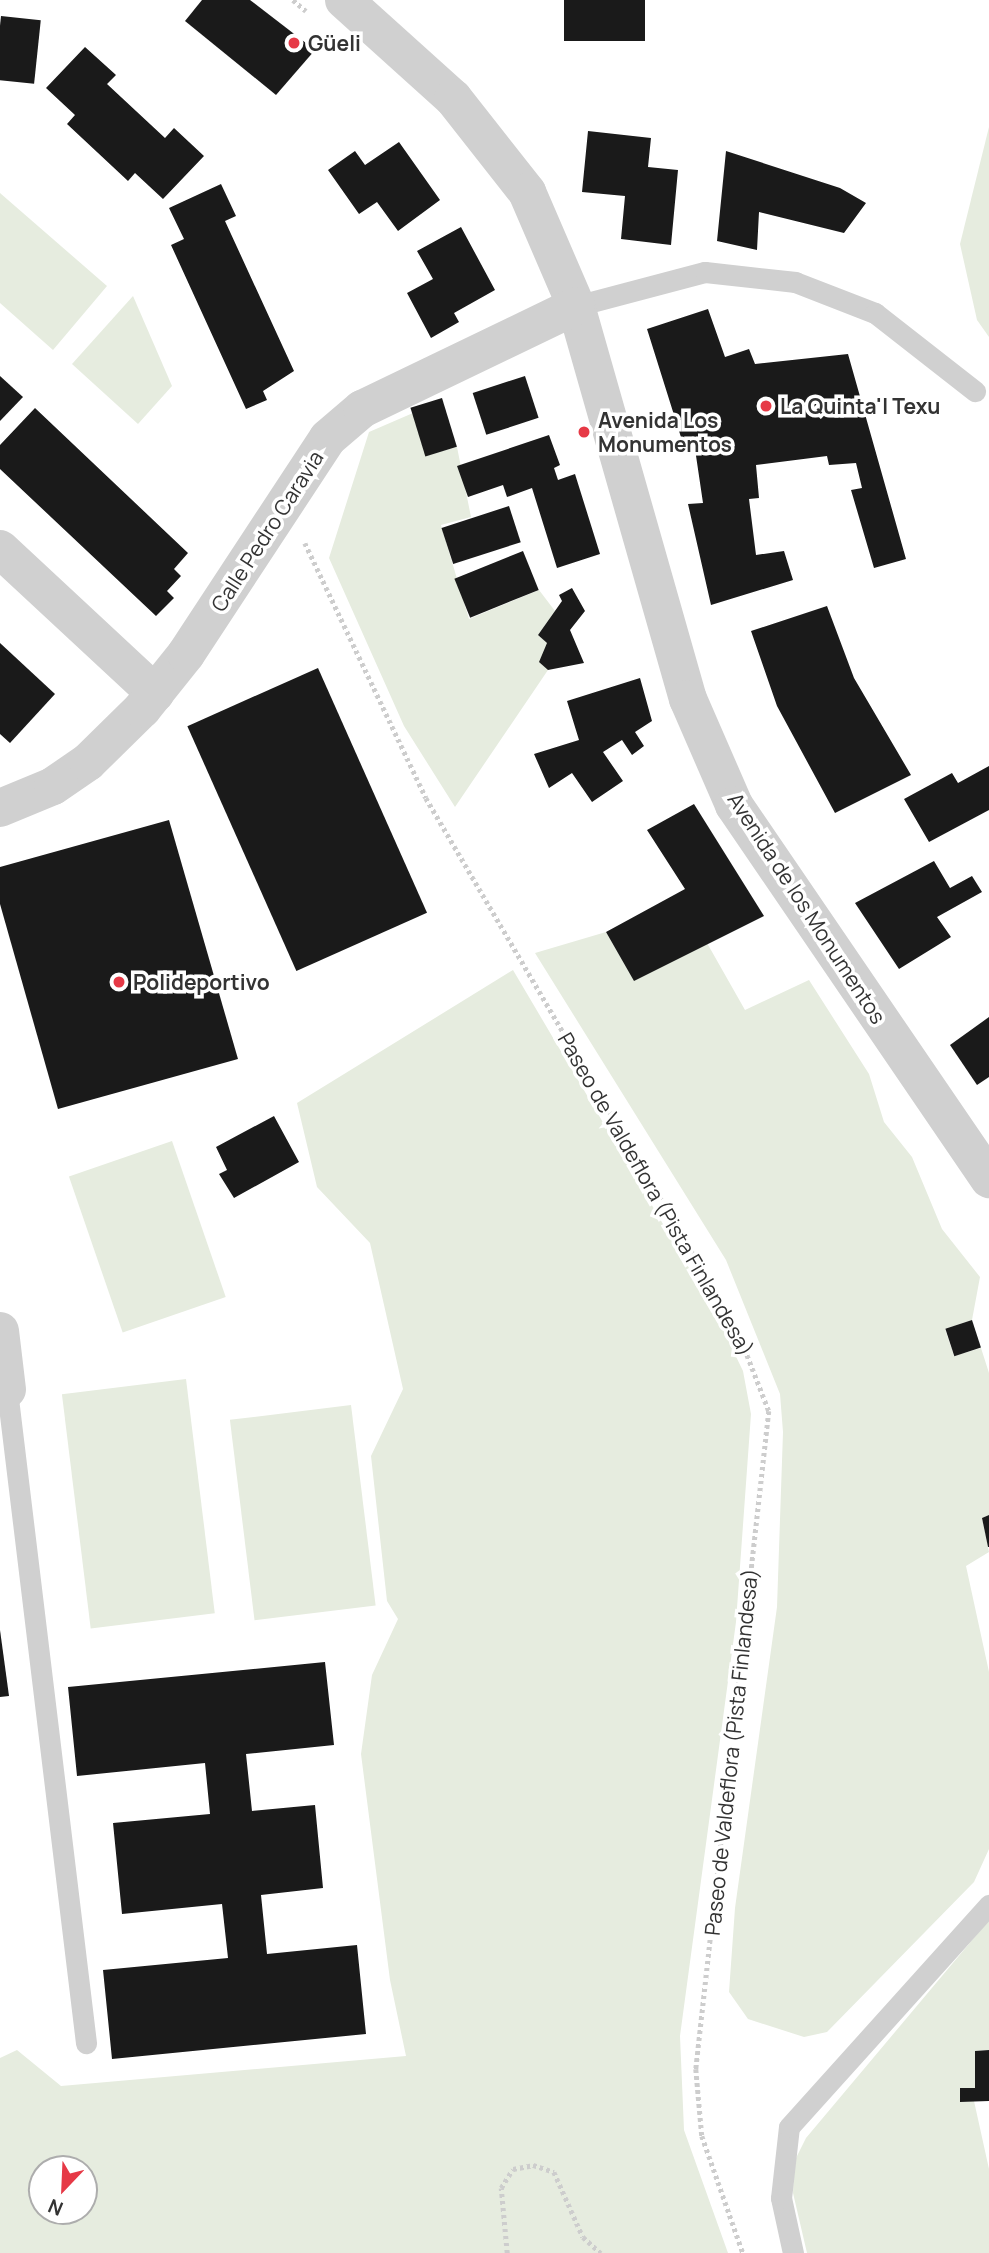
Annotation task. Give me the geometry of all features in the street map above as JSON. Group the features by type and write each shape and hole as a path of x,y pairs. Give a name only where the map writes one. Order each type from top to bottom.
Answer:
{"street":[{"name":"Avenida de los Monumentos","path":"344,0 453,98 527,192 576,306 688,699 734,804 989,1179"},
{"name":"Calle Pedro Caravia","path":"0,808 53,786 88,762 155,693 328,439 362,409 576,306"},
{"path":"0,549 155,693"},
{"path":"0,1331 7,1390"}],"lane":[{"path":"576,306 705,272 795,282 875,313 975,391"},
{"path":"7,1390 86,2043"},
{"path":"793,2253 782,2198 789,2127 989,1905"}],"path":[{"name":"Paseo de Valdeflora (Pista Finlandesa)","path":"302,531 426,798 737,1329 764,1390 769,1411 696,2069 702,2136 743,2253"},
{"path":"507,2253 501,2188 513,2169 533,2165 554,2172 583,2237 601,2253"}],"shaded area":[{"path":"989,127 989,337 977,320 960,244"},
{"path":"0,193 107,286 53,350 0,303"},
{"path":"133,296 172,386 138,424 72,364"},
{"path":"413,413 427,455 457,447 471,517 441,525 469,619 539,590 555,611 538,635 547,643 548,670 455,807 404,726 329,558 369,432"},
{"path":"606,932 634,980 707,943 745,1010 809,980 869,1074 884,1122 912,1157 942,1229 980,1277 972,1320 945,1329 954,1356 981,1348 989,1373 989,1515 982,1518 989,1552 966,1566 989,1672 989,1849 974,1882 827,2032 804,2037 748,2019 729,1992 735,1908 777,1607 783,1432 780,1394 726,1260 535,953"},
{"path":"513,970 712,1307 743,1371 751,1414 736,1622 680,2036 684,2130 728,2253 0,2253 0,2058 17,2050 61,2086 406,2056 390,1980 361,1754 372,1675 398,1619 387,1601 371,1456 403,1389 370,1243 317,1187 297,1103"},
{"path":"172,1141 226,1297 123,1332 69,1176"},
{"path":"186,1379 215,1613 91,1628 62,1394"},
{"path":"351,1405 376,1605 255,1620 230,1420"},
{"path":"989,1920 989,2050 975,2051 975,2088 961,2088 960,2102 974,2101 989,2169 989,2253 807,2253 793,2193 794,2162 806,2138"}],"building":[{"path":"202,0 250,0 315,50 276,95 185,21"},
{"path":"564,0 645,0 645,41 564,41"},
{"path":"1,16 41,20 34,84 0,80"},
{"path":"85,47 116,75 107,84 165,138 174,128 204,156 163,199 135,173 128,181 67,124 75,115 46,88"},
{"path":"588,131 651,138 648,167 678,170 671,245 621,239 625,196 582,192"},
{"path":"399,142 440,200 398,231 377,202 359,214 328,170 355,151 365,165"},
{"path":"726,151 840,188 866,203 844,233 759,212 757,250 717,241"},
{"path":"221,184 236,216 225,221 294,371 263,391 267,400 246,409 171,245 184,239 169,208"},
{"path":"461,227 495,290 454,313 459,322 431,338 407,293 433,279 417,251"},
{"name":"La Quinta'l Texu","path":"708,309 725,357 749,349 755,364 848,354 906,559 874,568 851,490 862,488 856,463 829,465 827,456 756,465 759,498 749,499 756,555 784,551 793,580 711,605 688,504 703,503 695,449 685,450 647,329"},
{"path":"0,376 23,397 0,421"},
{"path":"525,376 539,418 486,435 473,393"},
{"path":"442,398 457,447 425,456 410,408"},
{"path":"35,408 188,553 174,569 181,576 167,591 174,598 156,616 0,469 0,445"},
{"path":"549,435 560,465 554,468 558,480 575,474 600,554 557,568 532,488 507,497 503,485 468,497 457,466"},
{"path":"509,506 521,542 453,564 441,528"},
{"path":"523,551 539,590 470,618 454,579"},
{"path":"572,588 585,611 570,630 584,663 548,670 539,662 547,643 538,635 562,601 559,595"},
{"path":"827,606 854,678 911,775 835,813 777,706 751,631"},
{"path":"0,643 55,694 10,743 0,734"},
{"path":"318,668 427,913 296,971 187,726"},
{"path":"640,678 652,721 635,732 644,746 632,755 622,740 603,752 623,781 592,802 572,773 549,788 534,754 579,740 567,701"},
{"path":"989,766 989,810 929,842 904,799 952,773 958,783"},
{"path":"694,804 764,916 634,981 606,932 685,889 647,830"},
{"name":"Polideportivo","path":"169,820 238,1059 58,1109 0,904 0,867"},
{"path":"934,861 950,888 972,876 982,892 937,917 951,937 899,969 855,903"},
{"path":"989,1017 989,1077 977,1085 950,1045"},
{"path":"274,1116 299,1162 234,1198 219,1174 227,1170 216,1147"},
{"path":"972,1320 981,1348 954,1356 945,1329"},
{"path":"989,1515 989,1547 988,1547 982,1518"},
{"path":"0,1630 9,1696 0,1697"},
{"path":"325,1662 334,1745 246,1754 252,1811 315,1805 323,1888 261,1895 267,1954 357,1945 366,2034 112,2059 103,1970 228,1958 222,1904 122,1914 113,1823 210,1814 205,1763 77,1776 68,1687"},
{"path":"989,2050 989,2101 960,2102 960,2088 975,2088 975,2051"}],"place":[{"name":"Güeli","path":"294,43"},
{"name":"La Quinta'l Texu","path":"766,406"},
{"name":"Avenida Los Monumentos","path":"584,432"},
{"name":"Polideportivo","path":"119,982"}]}
